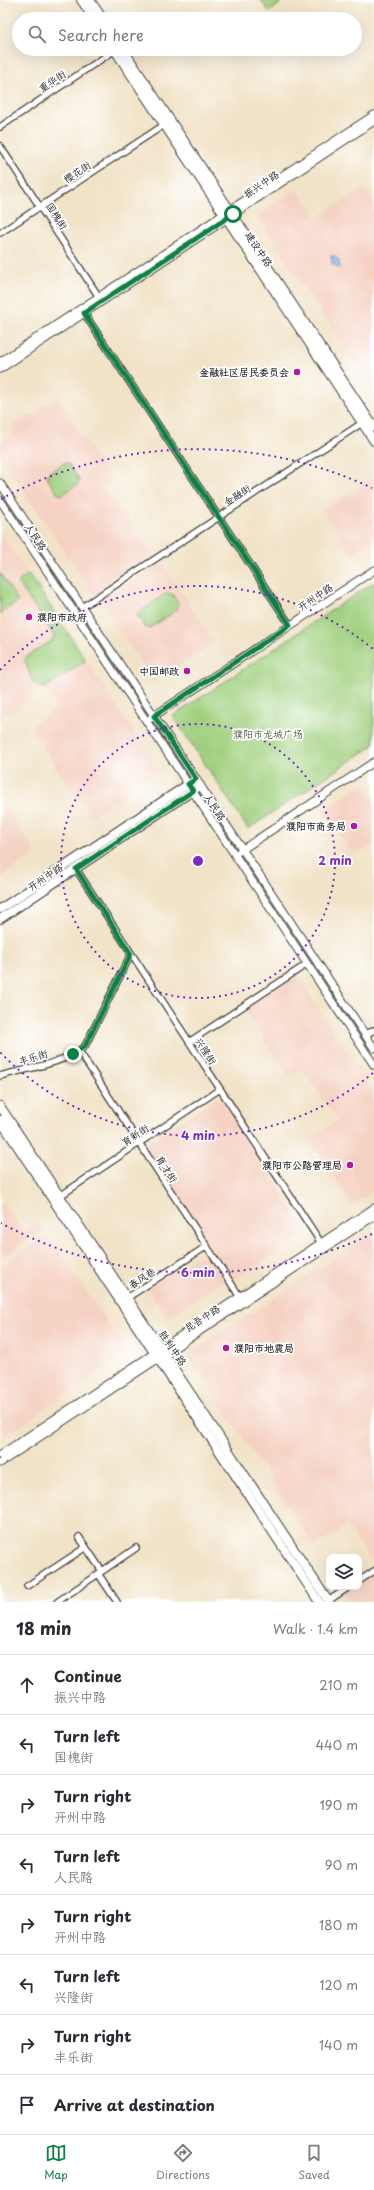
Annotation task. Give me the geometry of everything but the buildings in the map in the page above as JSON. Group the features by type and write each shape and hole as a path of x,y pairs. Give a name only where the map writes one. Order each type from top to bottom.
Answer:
{"main road":[{"path":"81,0 89,12"},
{"path":"90,0 98,12"},
{"name":"建设中路","path":"121,56 164,125 228,214 374,441"},
{"name":"建设中路","path":"122,56 374,427"},
{"name":"开州中路","path":"0,919 76,869 198,782"},
{"name":"开州中路","path":"0,909 190,788"},
{"name":"胜利中路","path":"0,1106 128,1298 160,1354 319,1602"},
{"name":"胜利中路","path":"0,1120 328,1601"}],"street":[{"name":"重华街","path":"0,127 106,56"},
{"name":"振兴中路","path":"0,369 374,115"},
{"name":"振兴中路","path":"0,362 374,121"},
{"name":"樱花街","path":"0,233 164,125"},
{"name":"国槐街","path":"0,146 99,297"},
{"path":"84,313 290,625"},
{"name":"金融街","path":"82,607 362,423"},
{"name":"人民路","path":"0,483 374,1048"},
{"name":"人民路","path":"0,500 374,1065"},
{"name":"开州中路","path":"146,721 374,570"},
{"path":"235,854 374,762"},
{"name":"兴隆街","path":"76,869 321,1243"},
{"path":"79,1051 85,1046 131,954"},
{"path":"189,1042 307,964"},
{"path":"366,1035 374,1030"},
{"name":"丰乐街","path":"0,1076 67,1057 79,1051"},
{"name":"育才街","path":"79,1051 240,1297"},
{"name":"育新街","path":"60,1196 220,1090"},
{"name":"昆吾中路","path":"0,1463 160,1354 240,1297 374,1208"},
{"name":"昆吾中路","path":"0,1455 374,1216"},
{"name":"春风巷","path":"128,1298 207,1246"},
{"path":"79,1537 117,1602"},
{"path":"27,1586 86,1547"},
{"path":"58,1602 136,1548"},
{"path":"362,1579 374,1571"},
{"path":"328,1601 344,1590"}],"shaded area":[{"path":"364,187 374,201 374,392 257,216 297,189 317,218"},
{"path":"57,398 111,479 102,486 120,514 124,512 153,556 94,596 0,455 0,442 15,432 12,427"},
{"path":"372,478 374,481 374,540 352,554 323,510"},
{"path":"0,532 160,771 90,817 30,727 58,708 45,688 0,718"},
{"path":"162,562 214,642 154,682 101,602"},
{"name":"濮阳市商务局","path":"363,784 374,801 374,843 354,856 324,810"},
{"path":"0,799 36,853 0,878"},
{"path":"296,974 374,1093 374,1191 352,1205 309,1139 337,1120 302,1068 289,1076 244,1009"},
{"path":"219,1096 307,1232 232,1281 144,1146"},
{"path":"3,1202 23,1232 38,1222 43,1230 5,1256 0,1248 0,1205"},
{"path":"374,1232 374,1565 347,1525 315,1547 188,1355"},
{"path":"48,1235 128,1353 5,1436 0,1427 0,1267"},
{"path":"206,1250 225,1280 167,1318 147,1288"},
{"path":"374,1565 374,1602 351,1602 343,1590 362,1590 362,1573"}],"green space":[{"path":"261,0 277,0 280,4 269,12"},
{"path":"64,463 68,463 79,480 78,484 62,495 58,494 47,478 48,473"},
{"path":"0,573 18,601 0,614"},
{"path":"29,574 86,660 45,688 33,681 25,661 26,657 53,640 54,636 18,582"},
{"name":"濮阳市龙城广场","path":"374,582 374,745 248,829 173,716"},
{"path":"167,593 172,594 179,605 177,610 150,628 144,627 137,614"}],"water":[{"path":"331,256 338,260 340,264 339,268 332,264"}],"place":[{"name":"金融社区居民委员会","path":"297,372"},
{"name":"濮阳市政府","path":"29,617"},
{"name":"中国邮政","path":"187,671"},
{"name":"濮阳市商务局","path":"354,826"},
{"name":"濮阳市公路管理局","path":"350,1165"},
{"name":"濮阳市地震局","path":"226,1348"}],"route":[{"path":"73,1054 85,1046 131,954 76,869 193,791 188,784 196,779 154,716 290,625 84,313 233,214"}]}
